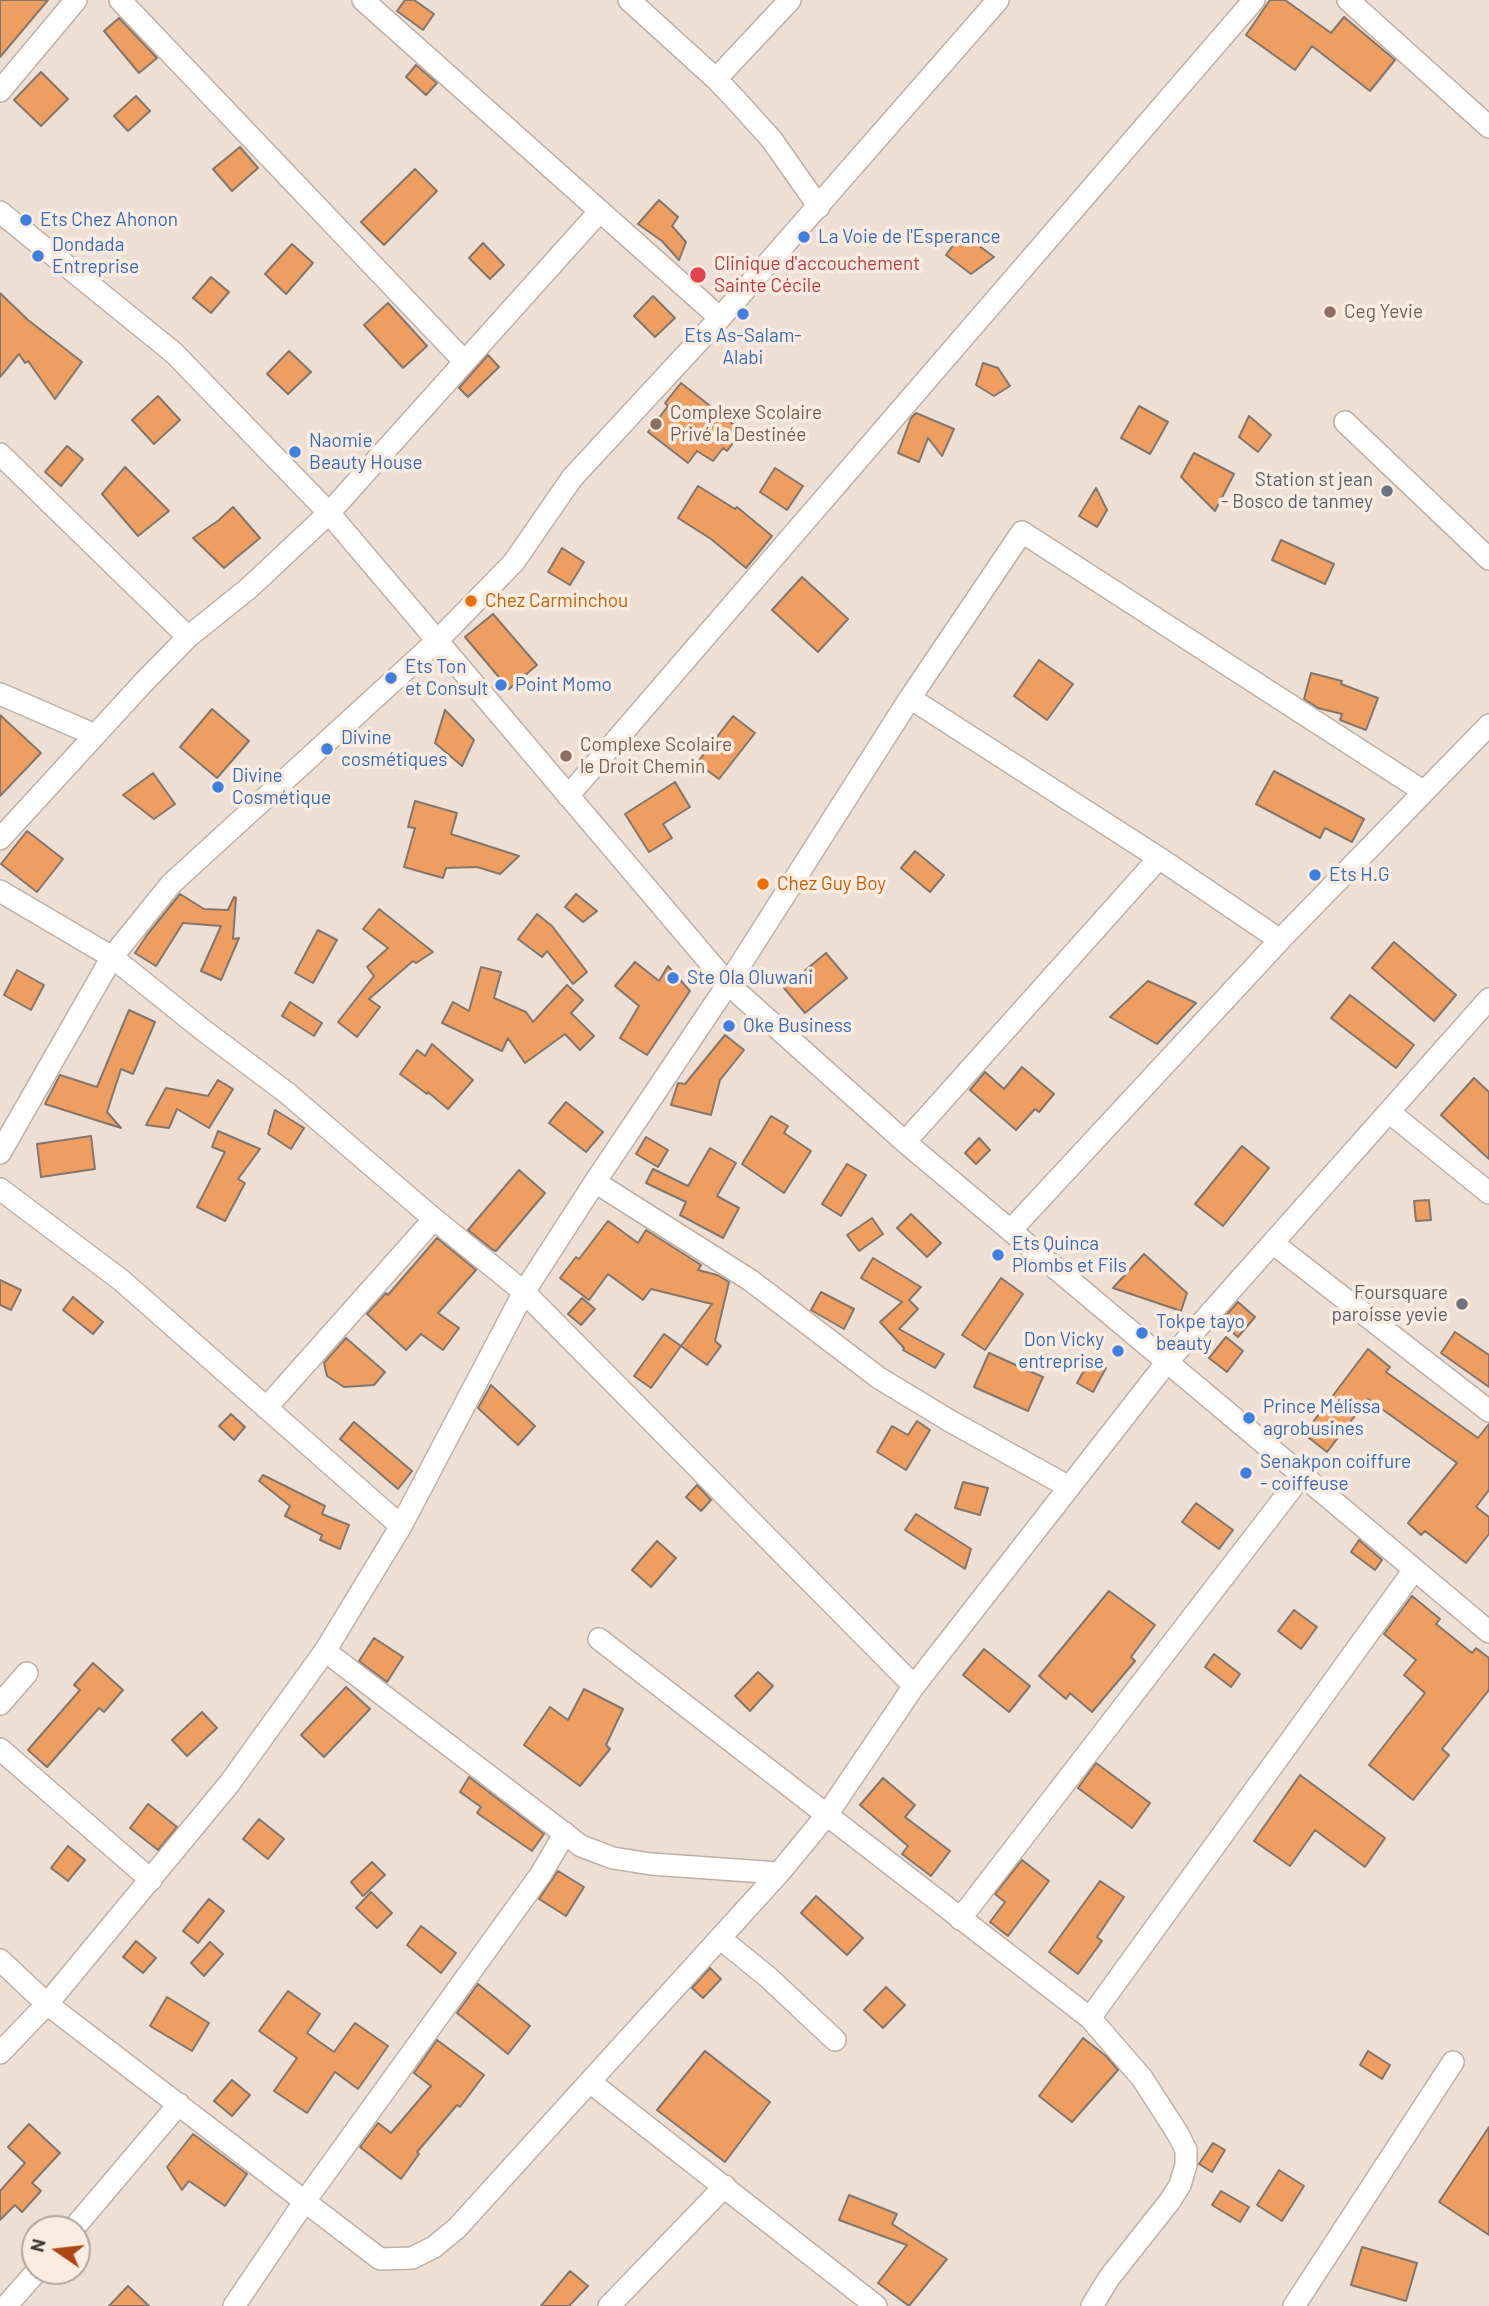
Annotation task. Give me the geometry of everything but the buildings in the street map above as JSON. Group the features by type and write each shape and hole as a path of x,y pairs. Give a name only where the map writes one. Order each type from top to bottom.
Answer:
{"street":[{"path":"0,91 76,0"},
{"path":"120,0 464,361"},
{"path":"363,0 720,318"},
{"path":"629,0 716,79 772,140 819,207"},
{"path":"716,79 790,0"},
{"path":"0,1153 112,957 171,884 438,640 514,562 572,478 819,207 998,0"},
{"path":"568,796 1254,0"},
{"path":"1348,0 1489,127"},
{"path":"0,839 188,637 249,588 329,513 600,211"},
{"path":"0,212 174,354 329,513 728,984 905,1142 1489,1632"},
{"path":"1345,422 1489,559"},
{"path":"0,454 188,637"},
{"path":"0,2053 47,2004 229,1784 325,1651 401,1526 524,1292 728,984 910,698 1022,532 1423,791"},
{"path":"0,694 95,735"},
{"path":"910,698 1159,858 1280,940"},
{"path":"1011,1230 1280,940 1489,725"},
{"path":"905,1142 1159,858"},
{"path":"0,891 112,957 287,1093 524,1292 914,1686"},
{"path":"0,1960 47,2004 380,2259 412,2258 434,2247 457,2228 779,1873 826,1816 914,1686 1167,1362 1489,999"},
{"path":"1389,1112 1489,1193"},
{"path":"595,1182 750,1280 878,1378 1069,1486"},
{"path":"0,1189 121,1280 401,1526"},
{"path":"267,1408 434,1219"},
{"path":"1274,1244 1489,1411"},
{"path":"960,1919 1302,1475"},
{"path":"1090,2018 1414,1570"},
{"path":"599,1639 1090,2018 1142,2078 1178,2133 1186,2150 1186,2165 1180,2185 1109,2278 1092,2306"},
{"path":"325,1651 582,1846 613,1858 651,1864 779,1873"},
{"path":"0,1704 27,1673"},
{"path":"0,1749 151,1880"},
{"path":"233,2306 305,2201 541,1874 565,1833"},
{"path":"721,1939 769,1978 835,2040"},
{"path":"1303,2303 1453,2062"},
{"path":"590,2082 876,2306"},
{"path":"85,2215 179,2104"},
{"path":"610,2306 725,2186"},
{"path":"6,2306 25,2285"}],"place":[{"name":"Ets Chez Ahonon","path":"26,220"},
{"name":"La Voie de l'Esperance","path":"804,237"},
{"name":"Dondada Entreprise","path":"38,256"},
{"name":"Clinique d'accouchement Sainte Cécile","path":"698,275"},
{"name":"Ceg Yevie","path":"1330,312"},
{"name":"Ets As-Salam- Alabi","path":"743,314"},
{"name":"Complexe Scolaire Privé la Destinée","path":"656,424"},
{"name":"Naomie Beauty House","path":"295,452"},
{"name":"Station st jean - Bosco de tanmey","path":"1387,491"},
{"name":"Chez Carminchou","path":"471,601"},
{"name":"Ets Ton et Consult","path":"391,678"},
{"name":"Point Momo","path":"501,685"},
{"name":"Divine cosmétiques","path":"327,749"},
{"name":"Complexe Scolaire le Droit Chemin","path":"566,756"},
{"name":"Divine Cosmétique","path":"218,787"},
{"name":"Ets H.G","path":"1315,875"},
{"name":"Chez Guy Boy","path":"763,884"},
{"name":"Ste Ola Oluwani","path":"673,978"},
{"name":"Oke Business","path":"729,1026"},
{"name":"Ets Quinca Plombs et Fils","path":"998,1255"},
{"name":"Foursquare paroisse yevie","path":"1462,1304"},
{"name":"Tokpe tayo beauty","path":"1142,1333"},
{"name":"Don Vicky entreprise","path":"1118,1351"},
{"name":"Prince Mélissa agrobusines","path":"1249,1418"},
{"name":"Senakpon coiffure - coiffeuse","path":"1246,1473"}]}
